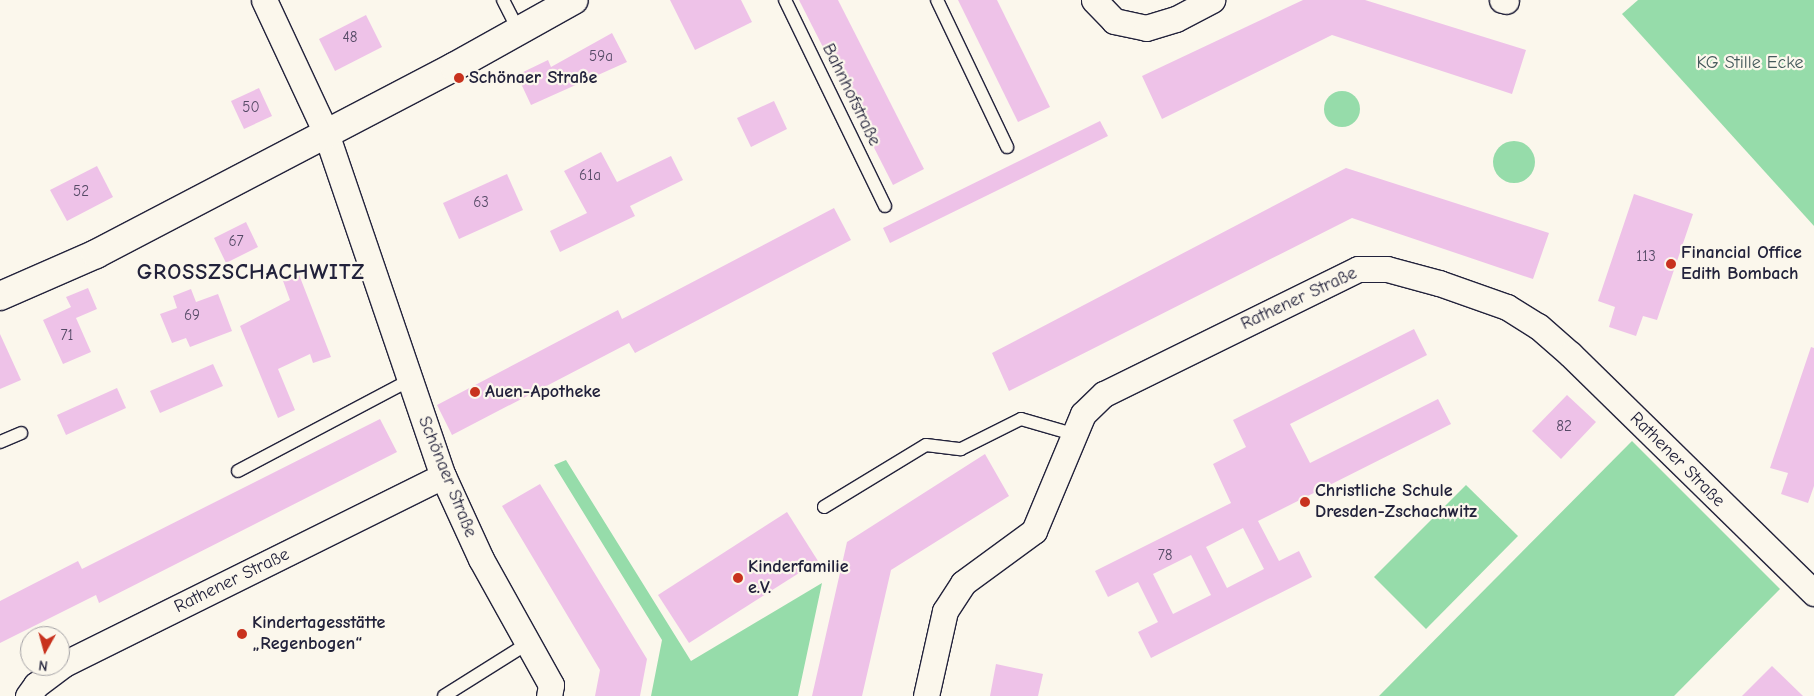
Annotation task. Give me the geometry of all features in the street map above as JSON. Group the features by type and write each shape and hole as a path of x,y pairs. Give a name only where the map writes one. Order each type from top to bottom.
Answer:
{"street":[{"name":"Schönaer Straße","path":"264,0 326,133 444,476 481,559 551,685 549,696"},
{"path":"0,296 96,254 574,0"},
{"path":"1094,0 1114,21 1146,28 1176,19 1212,0"},
{"name":"Rathener Straße","path":"926,696 945,611 964,583 1034,530 1051,496 1073,434 1083,414 1104,394 1358,269 1387,269 1439,283 1506,307 1538,326 1570,354 1814,593"},
{"name":"Rathener Straße","path":"28,696 36,685 64,664 444,476"}],"lane":[{"path":"502,0 520,30"},
{"name":"Bahnhofstraße","path":"785,0 885,206"},
{"path":"937,0 1007,147"},
{"path":"238,471 410,380"},
{"path":"824,507 926,445 961,449 1021,419 1073,434"},
{"path":"0,442 22,433"},
{"path":"444,696 528,643"}],"green space":[{"name":"KG Stille Ecke","path":"1638,0 1814,0 1814,226 1622,14"},
{"path":"1342,91 1349,92 1355,96 1359,102 1359,116 1355,122 1349,126 1342,127 1335,126 1329,122 1325,116 1324,109 1325,102 1329,96 1335,92"},
{"path":"1510,141 1518,141 1529,147 1535,162 1529,177 1518,183 1510,183 1499,177 1493,166 1493,158 1499,147"},
{"path":"1632,441 1780,589 1674,696 1379,696"},
{"path":"566,460 691,661 822,583 798,696 651,696 662,640 554,465"},
{"path":"1466,485 1518,536 1426,629 1374,577"}],"building":[{"path":"670,0 741,0 752,22 695,50"},
{"path":"799,0 838,0 924,169 893,185"},
{"path":"958,0 997,0 1050,107 1018,122"},
{"path":"1303,0 1365,0 1526,50 1512,94 1332,35 1162,119 1142,76"},
{"path":"366,15 382,47 335,71 319,39"},
{"path":"612,33 627,62 531,105 517,75 548,60 551,67"},
{"path":"259,88 272,116 244,129 231,101"},
{"path":"774,101 787,129 751,147 737,118"},
{"path":"1100,121 1108,136 890,243 883,228"},
{"path":"601,152 617,182 671,156 683,180 630,206 635,216 560,252 550,231 587,213 564,171"},
{"path":"97,166 113,197 67,221 50,190"},
{"path":"1346,168 1549,233 1533,279 1352,218 1009,391 992,353"},
{"path":"507,174 523,210 459,239 443,203"},
{"path":"1634,194 1693,214 1657,320 1643,316 1636,336 1609,327 1615,307 1598,301"},
{"path":"834,208 851,240 635,353 629,343 452,435 437,405 618,310 622,319"},
{"path":"246,222 258,247 226,263 214,238"},
{"path":"298,272 331,357 313,363 310,354 278,369 295,410 278,418 240,326 290,300 282,278"},
{"path":"88,288 97,309 76,318 91,352 63,364 43,320 71,307 66,297"},
{"path":"191,289 196,302 218,294 232,331 190,347 186,338 172,343 160,314 177,308 173,296"},
{"path":"1414,329 1427,355 1290,424 1310,463 1438,399 1451,424 1258,521 1279,561 1299,551 1312,577 1151,658 1138,632 1158,622 1138,582 1108,597 1095,571 1231,503 1213,464 1246,447 1233,420","holes":["1243,528 1264,569 1227,588 1206,547","1191,555 1211,595 1173,614 1153,574"]},
{"path":"0,334 21,380 0,389"},
{"path":"1811,347 1814,348 1814,486 1808,503 1781,494 1788,473 1770,468"},
{"path":"213,364 223,386 160,413 150,391"},
{"path":"117,388 126,408 66,435 57,415"},
{"path":"1567,395 1596,422 1561,459 1532,431"},
{"path":"380,419 397,452 99,603 96,595 34,626 20,626 20,633 0,643 0,601 78,561 82,569"},
{"path":"985,454 1009,496 891,570 862,696 812,696 847,542"},
{"path":"540,484 647,659 640,696 595,696 600,670 502,506"},
{"name":"Kinderfamilie e.V.","path":"787,512 818,561 689,643 658,595"},
{"path":"996,664 1043,674 1038,696 990,696"},
{"path":"1772,666 1803,696 1742,696"}],"place":[{"name":"Schönaer Straße","path":"459,78"},
{"name":"Financial Office Edith Bombach","path":"1671,264"},
{"name":"Auen-Apotheke","path":"475,392"},
{"name":"Christliche Schule Dresden-Zschachwitz","path":"1305,502"},
{"name":"Kinderfamilie e.V.","path":"738,578"},
{"name":"Kindertagesstätte „Regenbogen“","path":"242,634"}],"district":[{"name":"GROSSZSCHACHWITZ","path":"251,273"}]}
